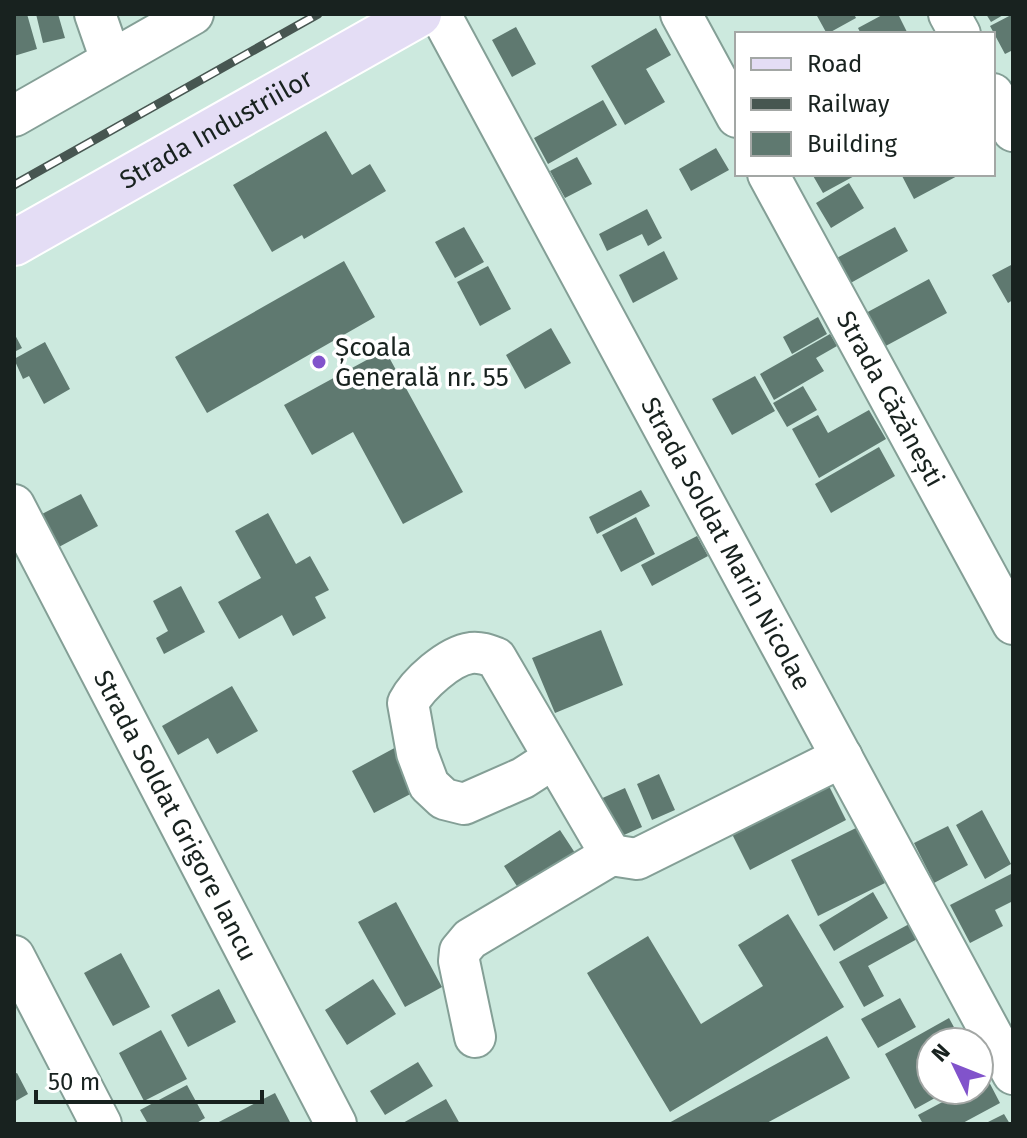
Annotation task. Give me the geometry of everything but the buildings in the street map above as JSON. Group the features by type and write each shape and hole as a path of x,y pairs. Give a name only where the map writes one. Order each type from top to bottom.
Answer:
{"main road":[{"name":"Strada Industriilor","path":"14,243 419,14"}],"street":[{"path":"95,14 111,60"},
{"path":"14,116 193,14"},
{"name":"Strada Soldat Marin Nicolae","path":"440,14 1013,1074"},
{"path":"681,14 735,113"},
{"path":"949,14 959,32"},
{"path":"995,98 1013,131"},
{"name":"Strada Căzănești","path":"769,176 1013,624"},
{"name":"Strada Soldat Grigore Iancu","path":"14,505 336,1124"},
{"path":"475,1037 459,961 460,951 470,939 611,855 637,859 842,757"},
{"path":"554,758 611,855"},
{"path":"14,956 101,1124"}],"railway":[{"path":"14,185 318,14"}],"place":[{"name":"Școala Generală nr. 55","path":"319,362"}]}
